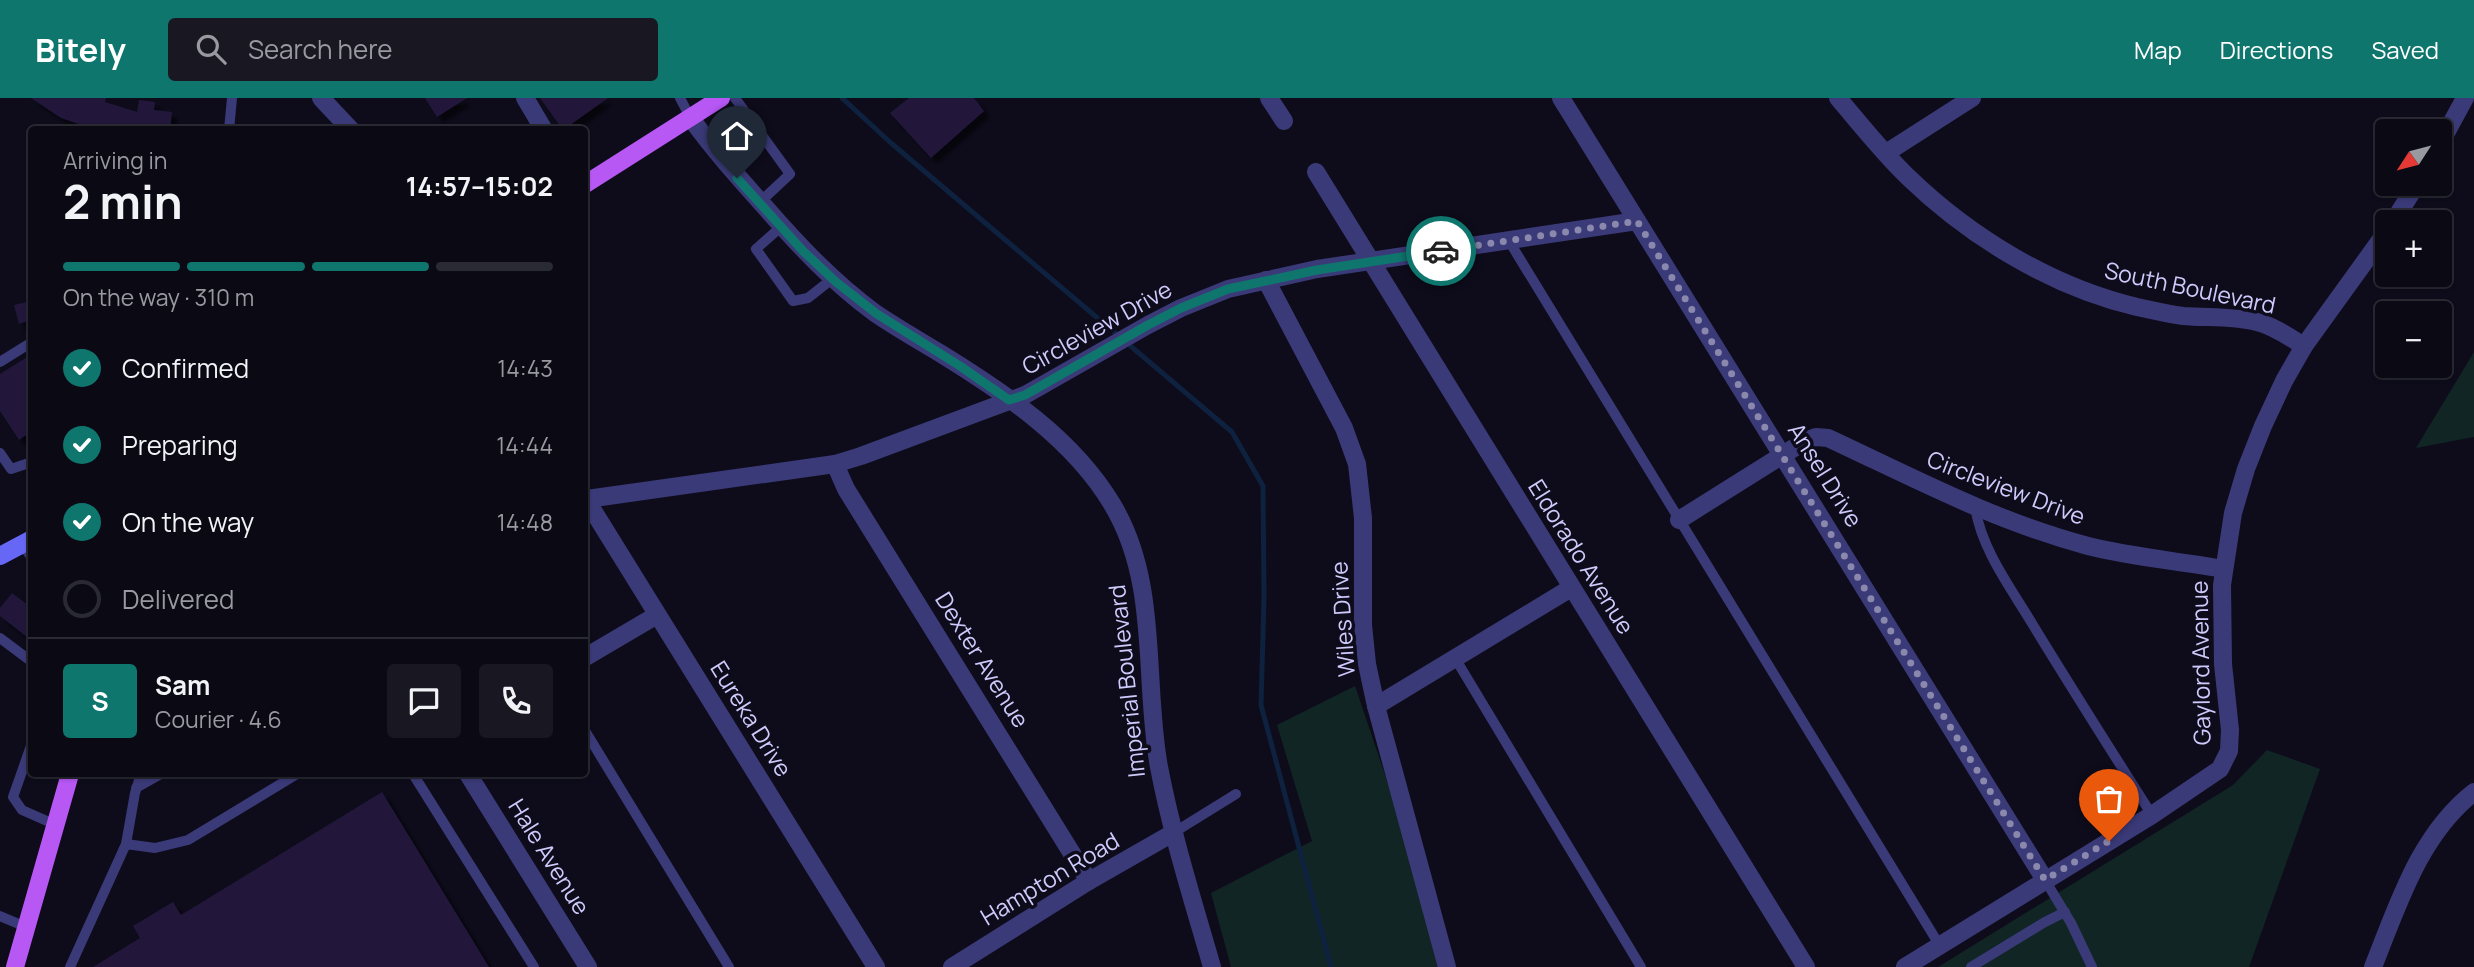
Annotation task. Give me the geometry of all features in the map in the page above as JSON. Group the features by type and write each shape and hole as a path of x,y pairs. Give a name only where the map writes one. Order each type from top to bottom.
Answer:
{"main road":[{"path":"588,182 721,98"},
{"path":"0,556 28,547"},
{"path":"15,967 69,777"}],"street":[{"path":"321,98 347,126"},
{"path":"525,98 542,126"},
{"path":"1269,98 1284,121"},
{"name":"Ansel Drive","path":"1561,98 2045,880"},
{"name":"South Boulevard","path":"1838,98 1886,153 1944,209 1978,234 2039,269 2088,292 2135,306 2183,316 2260,322 2304,346"},
{"path":"1886,153 1972,98"},
{"path":"2452,122 2465,98"},
{"name":"Imperial Boulevard","path":"690,117 737,178 832,279 877,314 960,366 1038,421 1094,478 1113,505 1139,566 1159,765 1174,834 1212,967"},
{"name":"Eldorado Avenue","path":"1316,172 1806,967"},
{"name":"Circleview Drive","path":"588,498 835,464 1025,395 1148,325 1211,295 1266,280 1637,221"},
{"name":"Gaylord Avenue","path":"2152,815 2208,779 2220,769 2227,758 2230,730 2223,664 2222,585 2233,513 2246,470 2268,415 2304,346 2375,248"},
{"name":"Wiles Drive","path":"1266,280 1344,428 1357,464 1363,518 1363,625 1376,706 1447,967"},
{"name":"Circleview Drive","path":"1783,455 1805,441 1816,437 1828,438 1932,489 2028,527 2089,546 2224,569"},
{"path":"1679,520 1783,455"},
{"name":"Dexter Avenue","path":"835,464 853,500 1089,881"},
{"name":"Eureka Drive","path":"588,501 876,967"},
{"path":"1376,706 1571,587"},
{"path":"588,656 657,615"},
{"name":"Hale Avenue","path":"470,777 589,967"},
{"path":"2373,967 2407,881 2424,850 2443,822 2474,792"},
{"path":"1905,967 2152,815"},
{"name":"Hampton Road","path":"952,967 1089,881 1174,834"}],"lane":[{"path":"229,126 232,98"},
{"path":"680,98 690,117"},
{"path":"735,98 790,174 760,202"},
{"path":"782,226 756,249 793,300 808,298 832,279"},
{"path":"1509,241 1940,946"},
{"path":"0,362 28,344"},
{"path":"0,453 11,469 28,463"},
{"path":"1975,507 1978,530 1992,557 2152,815"},
{"path":"0,638 28,659"},
{"path":"1455,657 1641,967"},
{"path":"588,736 729,967"},
{"path":"28,754 13,797 22,810 55,825"},
{"path":"70,967 126,844 140,777"},
{"path":"136,788 156,777"},
{"path":"126,844 155,848 188,840 291,777"},
{"path":"416,777 534,967"},
{"path":"1174,834 1236,794"},
{"path":"2045,880 2065,912 2092,967"},
{"path":"1971,967 2065,912"},
{"path":"0,916 26,927"}],"green space":[{"path":"2474,352 2474,437 2416,448"},
{"path":"1355,686 1450,967 1231,967 1211,893 1312,841 1277,725"},
{"path":"2267,750 2320,769 2249,967 1938,967 2233,785"}],"building":[{"path":"31,98 106,98 105,102 137,112 139,100 155,102 154,110 172,112 170,126 84,126 61,118"},
{"path":"425,98 467,98 437,117"},
{"path":"540,98 608,98 569,126 560,126"},
{"path":"909,98 974,98 984,111 931,158 890,113"},
{"path":"28,302 28,321 19,324 14,305"},
{"path":"28,356 28,434 19,440 0,411 0,374"},
{"path":"12,593 28,605 28,638 0,616 0,608"},
{"path":"382,792 489,967 93,967 140,938 133,926 173,902 181,915"}],"waterway":[{"path":"842,98 891,143 1232,432 1263,486 1261,705 1331,967"}],"way so far":[{"path":"1441,251 1637,221 2045,880 2109,841"}],"route":[{"path":"737,178 803,251 836,282 877,314 1009,400 1025,395 1181,308 1228,289 1317,270 1441,251"}]}
